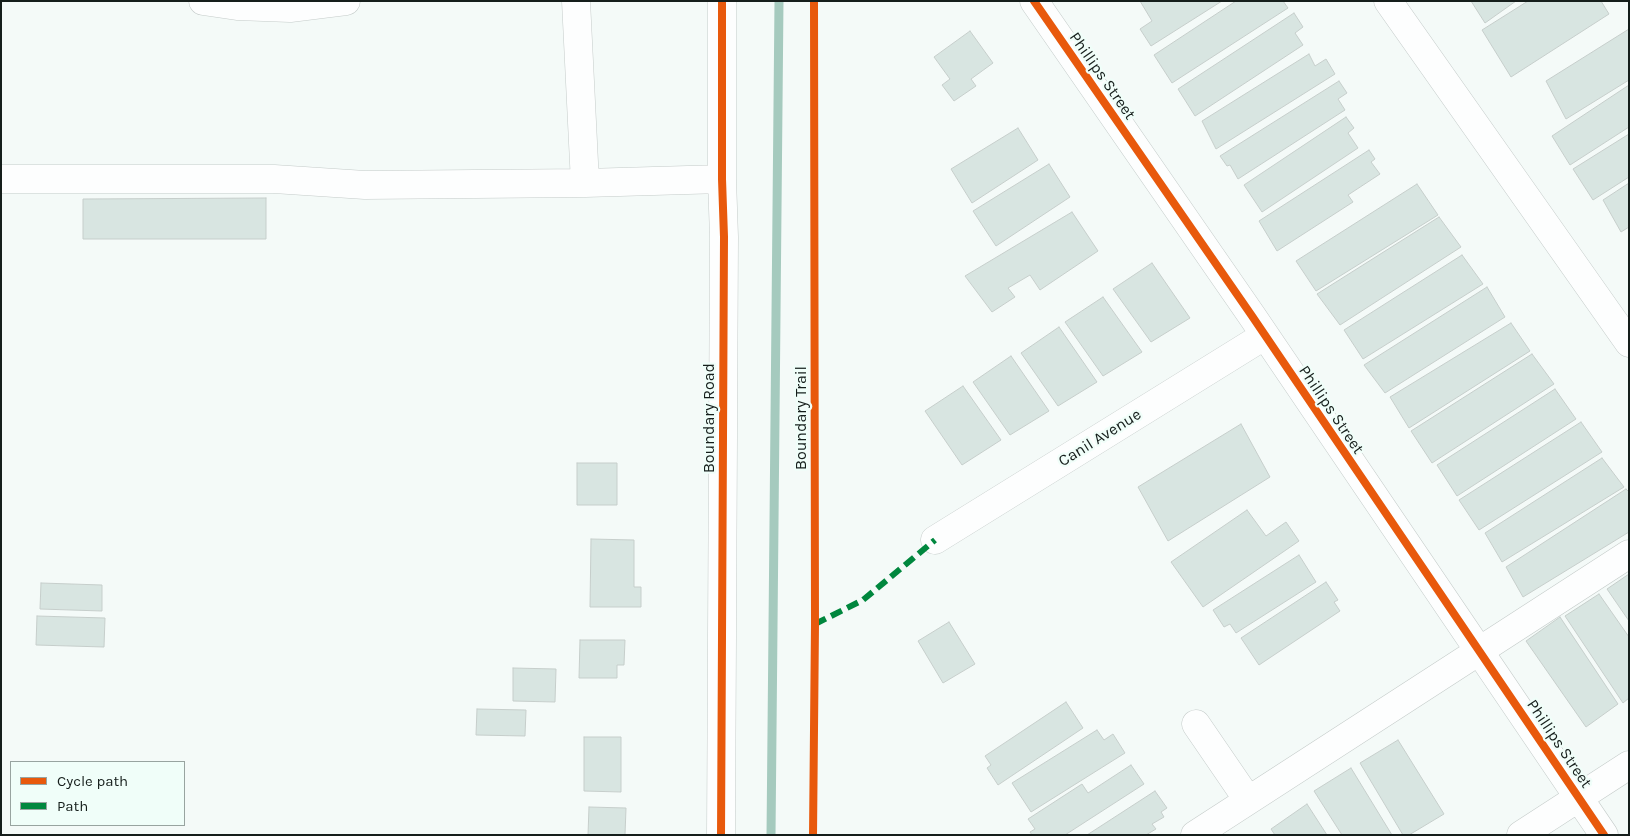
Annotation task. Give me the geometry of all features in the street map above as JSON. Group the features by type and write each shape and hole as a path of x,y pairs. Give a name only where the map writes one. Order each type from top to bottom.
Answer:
{"street":[{"path":"203,1 236,6 290,8 346,1"},
{"path":"576,1 586,183"},
{"name":"Boundary Road","path":"720,835 724,247 722,1"},
{"name":"Phillips Street","path":"1034,1 1604,835"},
{"path":"1388,1 1629,343"},
{"path":"1,178 274,178 365,185 586,183 722,178"},
{"name":"Canil Avenue","path":"935,540 1264,336"},
{"path":"1194,835 1629,554"},
{"path":"1196,724 1248,800"},
{"path":"1521,835 1629,765"}],"building":[{"path":"1140,1 1222,1 1151,46 1140,29 1152,21"},
{"path":"1236,1 1283,1 1288,8 1172,83 1154,55"},
{"path":"1471,1 1516,1 1485,23"},
{"path":"1528,1 1601,1 1609,14 1511,77 1482,30"},
{"path":"1294,13 1303,27 1295,33 1303,45 1195,116 1178,89"},
{"path":"1629,29 1629,80 1566,119 1546,81"},
{"path":"970,31 993,63 971,79 976,86 954,101 942,85 950,79 934,57"},
{"path":"1309,54 1315,66 1326,59 1335,74 1216,149 1202,121"},
{"path":"1339,81 1347,93 1338,99 1345,110 1238,179 1230,165 1227,166 1220,156"},
{"path":"1629,85 1629,127 1570,165 1552,136"},
{"path":"1346,117 1354,128 1348,133 1358,148 1262,212 1244,185"},
{"path":"1018,128 1038,160 972,203 951,169"},
{"path":"1629,134 1629,177 1593,200 1573,169"},
{"path":"1369,150 1375,159 1371,162 1380,174 1348,195 1353,202 1277,251 1259,221"},
{"path":"1049,164 1070,197 996,246 973,211"},
{"path":"1629,183 1629,227 1621,232 1603,200"},
{"path":"1417,184 1438,215 1316,291 1296,261"},
{"path":"266,198 266,239 83,239 83,199"},
{"path":"1072,212 1098,251 1040,290 1030,275 1008,288 1015,297 992,312 965,276"},
{"path":"1439,217 1461,247 1340,325 1317,294"},
{"path":"1462,255 1483,284 1363,359 1344,330"},
{"path":"1152,263 1190,318 1151,342 1113,289"},
{"path":"1487,287 1505,317 1385,393 1364,365"},
{"path":"1103,297 1142,352 1103,376 1065,322"},
{"path":"1511,323 1530,351 1409,428 1390,397"},
{"path":"1059,327 1097,382 1058,406 1021,353"},
{"path":"1532,354 1554,384 1432,463 1411,431"},
{"path":"1011,356 1049,411 1010,435 973,382"},
{"path":"963,386 1001,440 962,465 925,411"},
{"path":"1555,389 1576,419 1457,496 1437,465"},
{"path":"1581,422 1602,452 1479,530 1459,500"},
{"path":"1241,424 1270,477 1168,541 1138,487"},
{"path":"1602,458 1624,487 1502,562 1485,533"},
{"path":"577,463 617,463 617,505 577,505"},
{"path":"1626,489 1629,492 1629,532 1523,597 1506,567"},
{"path":"1247,510 1266,536 1286,522 1299,541 1203,607 1171,562"},
{"path":"591,539 634,540 634,587 641,587 641,607 590,607"},
{"path":"1299,555 1316,582 1236,633 1230,624 1224,627 1213,610"},
{"path":"1629,574 1629,621 1607,589"},
{"path":"1326,582 1338,600 1334,602 1340,611 1259,665 1241,638"},
{"path":"41,583 102,585 102,611 40,609"},
{"path":"1599,594 1629,637 1629,698 1623,703 1565,616"},
{"path":"37,616 105,618 104,647 36,645"},
{"path":"1560,617 1618,704 1586,727 1526,641"},
{"path":"949,622 975,664 943,683 918,641"},
{"path":"580,640 625,640 624,665 617,665 617,678 579,678"},
{"path":"513,668 556,669 555,702 513,701"},
{"path":"1066,702 1083,728 998,785 987,768 991,765 985,756"},
{"path":"477,709 526,710 525,736 476,735"},
{"path":"1097,730 1104,740 1113,734 1125,753 1031,812 1012,783"},
{"path":"584,737 621,737 621,792 584,791"},
{"path":"1398,740 1444,814 1409,835 1403,835 1360,763"},
{"path":"1131,765 1144,784 1065,835 1032,835 1030,832 1035,829 1028,819 1082,784 1088,793"},
{"path":"1351,768 1392,835 1342,835 1314,791"},
{"path":"1155,791 1167,808 1161,812 1164,817 1152,824 1156,829 1146,835 1087,835"},
{"path":"1307,804 1327,835 1275,835 1271,829"},
{"path":"589,807 626,808 625,835 588,835"}],"waterway":[{"path":"771,835 779,1"}],"marked path":[{"path":"815,624 863,600 935,540"}],"cycle path":[{"path":"721,835 724,237 722,179 722,1"},
{"name":"Boundary Trail","path":"813,835 815,624 814,1"},
{"path":"1034,1 1252,316 1604,835"}]}
